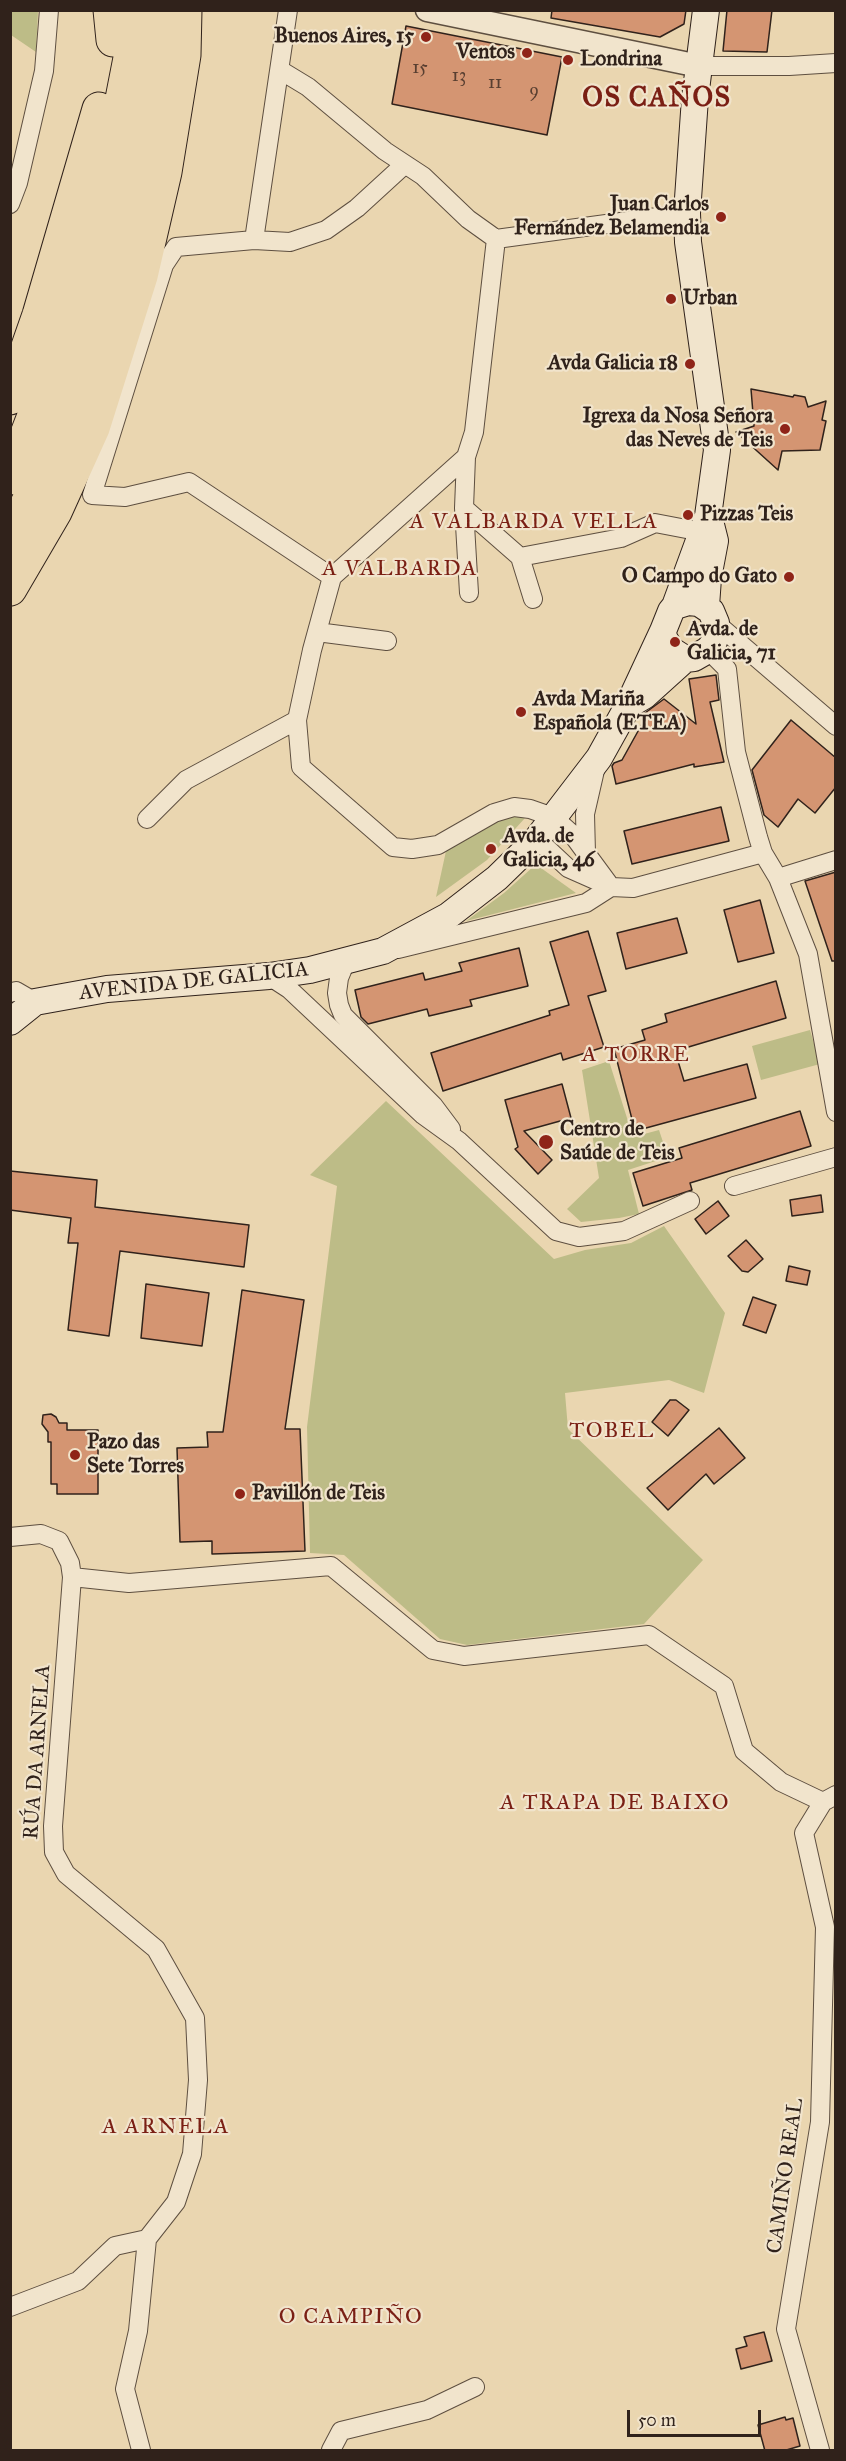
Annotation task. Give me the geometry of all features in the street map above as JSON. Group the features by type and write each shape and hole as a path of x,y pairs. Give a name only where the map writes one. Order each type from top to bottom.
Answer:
{"highway":[{"path":"10,478 66,333 101,207 131,53 136,10"},
{"path":"10,538 30,498 91,337 115,251 135,164 160,10"},
{"path":"10,589 55,512 93,428 143,265 165,172 184,55 185,10"},
{"path":"184,55 199,20 210,10"},
{"path":"10,398 39,315 96,127 114,20"}],"main road":[{"path":"675,606 705,524 717,450 688,242 687,213 695,98 706,10"},
{"path":"705,524 715,542 708,578 706,637"},
{"path":"675,606 693,602 706,637"},
{"name":"AVENIDA DE GALICIA","path":"10,1022 35,1002 107,989 268,976 310,970 383,951 448,916 497,878 537,839 598,758 629,704 663,631 667,617 675,606"},
{"path":"663,631 671,650 706,637"},
{"name":"AVENIDA DE GALICIA","path":"629,704 644,696 706,637"}],"street":[{"path":"10,204 18,183 44,71 49,10"},
{"path":"254,240 288,10"},
{"path":"427,10 699,66 789,66 836,63"},
{"path":"280,70 308,87 404,165 423,176 468,219 496,239 687,213"},
{"path":"332,577 189,482 125,497 92,495 164,266 176,247 254,240 290,242 326,230 357,208 404,165"},
{"path":"469,593 464,508 466,457 474,432 496,239"},
{"path":"466,457 332,577 297,720 301,767 393,847 412,849 438,845 494,813 514,807 530,809 554,817 572,834 611,887"},
{"path":"464,508 520,557 533,599"},
{"path":"520,557 621,538 655,523 705,524"},
{"path":"317,632 387,641"},
{"path":"706,637 740,645 765,663 836,726"},
{"path":"706,637 727,669 736,752 763,853 778,878 808,954 836,1112"},
{"path":"147,819 186,780 297,720"},
{"name":"AVENIDA DE GALICIA","path":"586,853 585,814 598,758"},
{"path":"537,839 568,868 611,887 633,888 763,853"},
{"path":"778,878 836,860"},
{"name":"AVENIDA DE GALICIA","path":"383,951 409,948 586,903 611,887"},
{"path":"346,961 339,978 337,993 343,1015 433,1105 459,1141"},
{"path":"268,976 289,989 423,1115 459,1141 556,1231 579,1237 624,1231 690,1201"},
{"path":"10,993 16,991 35,1002"},
{"path":"734,1186 836,1157"},
{"name":"RÚA DA ARNELA","path":"10,1537 41,1534 59,1541 70,1563 72,1577 53,1826 54,1852 66,1874 156,1949 195,2018 198,2080 192,2154 176,2202 147,2239"},
{"path":"72,1577 129,1583 331,1566 433,1650 464,1656 649,1635 724,1686 744,1751 781,1782 829,1798"},
{"name":"CAMIÑO REAL","path":"820,2451 786,2329 820,2122 825,1927 804,1833 829,1798"},
{"path":"10,2307 78,2281 115,2246 147,2239 138,2331 125,2389 141,2451"},
{"path":"331,2451 341,2431 427,2410 475,2387"}],"shaded area":[{"path":"10,11 38,11 36,52 11,35"},
{"path":"512,813 525,818 487,860 436,897 446,851 464,837"},
{"path":"534,866 541,868 576,893 466,921 504,893"},
{"path":"810,1030 820,1064 761,1080 752,1046"},
{"path":"609,1061 633,1137 659,1130 668,1157 628,1170 639,1214 581,1222 567,1209 599,1178 582,1070"},
{"path":"386,1101 554,1259 585,1250 631,1243 664,1226 725,1313 704,1393 669,1380 565,1393 568,1429 703,1560 644,1624 467,1645 440,1639 344,1555 310,1553 307,1427 337,1186 310,1175"}],"building":[{"path":"552,10 686,10 684,24 660,37 551,18"},
{"path":"727,10 772,10 767,52 723,51"},
{"path":"406,26 562,57 547,135 392,104"},
{"name":"Igrexa da Nosa Señora das Neves de Teis","path":"751,389 805,397 808,407 826,401 822,420 826,421 820,450 782,451 778,470 736,432 754,426"},
{"path":"716,675 719,700 710,702 724,762 694,767 694,764 616,784 612,766 622,760 647,715 645,713 664,699 696,724 689,679"},
{"path":"791,720 836,758 836,787 815,813 798,799 778,827 764,815 752,770"},
{"path":"721,807 729,841 632,864 624,831"},
{"path":"836,872 836,961 832,961 805,881"},
{"path":"760,900 774,953 738,962 724,910"},
{"path":"677,918 687,953 626,969 617,933"},
{"path":"588,931 606,991 588,996 604,1047 563,1060 561,1053 443,1091 431,1053 550,1015 549,1011 569,1005 550,942"},
{"path":"519,948 528,986 470,1000 472,1006 429,1016 427,1009 368,1024 361,1017 355,990 423,973 425,980 462,971 459,963"},
{"path":"776,981 786,1018 675,1051 684,1081 747,1064 756,1098 635,1131 614,1049 645,1040 642,1030 667,1022 665,1014"},
{"path":"562,1084 571,1118 524,1131 552,1160 538,1174 515,1149 518,1147 505,1100"},
{"path":"800,1111 811,1146 690,1183 692,1190 643,1206 633,1173 682,1158 679,1148"},
{"path":"10,1171 97,1180 95,1207 249,1225 244,1267 120,1251 109,1336 68,1330 78,1243 68,1243 71,1218 10,1210"},
{"path":"821,1195 823,1212 792,1216 790,1200"},
{"path":"718,1201 729,1216 706,1234 695,1219"},
{"path":"746,1240 763,1259 748,1272 742,1271 728,1256"},
{"path":"789,1266 810,1271 807,1285 786,1281"},
{"path":"146,1284 209,1293 202,1346 141,1338"},
{"name":"Pavillón de Teis","path":"242,1290 304,1300 285,1429 300,1429 305,1551 212,1554 212,1541 180,1542 177,1448 208,1447 207,1432 223,1432"},
{"path":"753,1297 776,1305 766,1333 743,1325"},
{"path":"670,1400 676,1400 689,1410 668,1436 652,1422"},
{"name":"Pazo das Sete Torres","path":"51,1414 59,1423 67,1423 67,1430 98,1430 98,1494 57,1494 57,1484 51,1484 51,1442 48,1442 48,1432 42,1424 43,1415"},
{"path":"719,1428 745,1458 714,1484 706,1474 668,1510 647,1488"},
{"path":"764,2332 772,2361 741,2369 736,2349 747,2346 744,2337"},
{"path":"785,2417 786,2420 793,2418 800,2446 783,2451 765,2451 758,2425"}],"place":[{"name":"Buenos Aires, 15","path":"426,37"},
{"name":"Ventos","path":"527,53"},
{"name":"Londrina","path":"568,60"},
{"name":"Juan Carlos Fernández Belamendia","path":"721,217"},
{"name":"Urban","path":"671,299"},
{"name":"Avda Galicia 18","path":"690,364"},
{"name":"Igrexa da Nosa Señora das Neves de Teis","path":"785,429"},
{"name":"Pizzas Teis","path":"688,515"},
{"name":"O Campo do Gato","path":"789,577"},
{"name":"Avda. de Galicia, 71","path":"675,642"},
{"name":"Avda Mariña Española (ETEA)","path":"521,712"},
{"name":"Avda. de Galicia, 46","path":"491,849"},
{"name":"Centro de Saúde de Teis","path":"546,1142"},
{"name":"Pazo das Sete Torres","path":"75,1455"},
{"name":"Pavillón de Teis","path":"240,1494"}],"district":[{"name":"OS CAÑOS","path":"657,99"},
{"name":"A VALBARDA VELLA","path":"534,523"},
{"name":"A VALBARDA","path":"400,570"},
{"name":"A TORRE","path":"636,1056"},
{"name":"TOBEL","path":"612,1432"},
{"name":"A TRAPA DE BAIXO","path":"615,1804"},
{"name":"A ARNELA","path":"166,2128"},
{"name":"O CAMPIÑO","path":"351,2318"}]}
